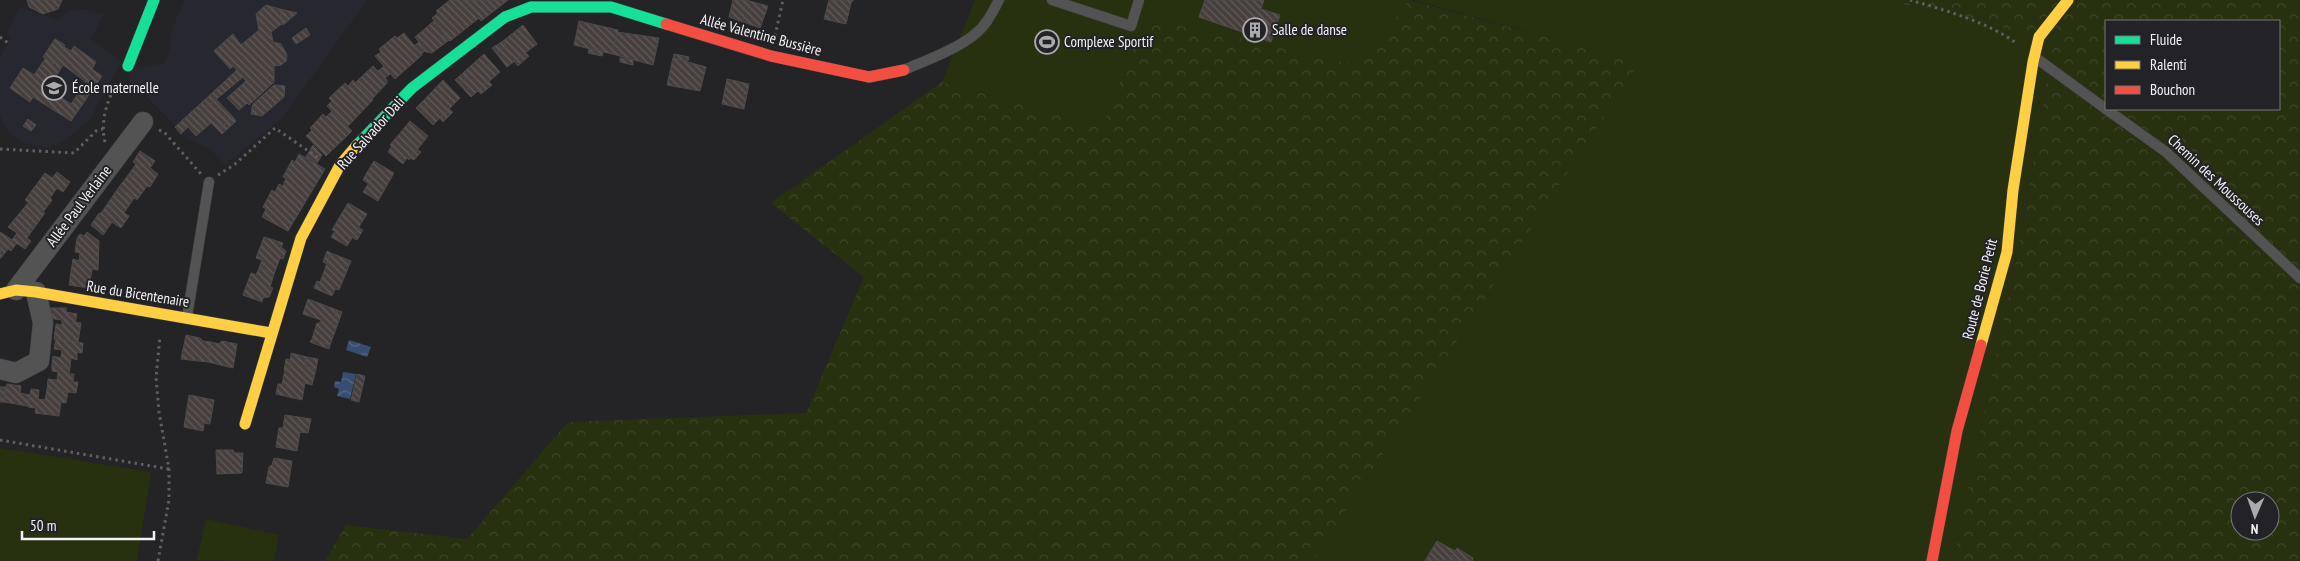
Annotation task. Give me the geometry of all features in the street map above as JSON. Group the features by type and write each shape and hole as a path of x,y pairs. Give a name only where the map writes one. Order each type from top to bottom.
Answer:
{"street":[{"path":"128,66 154,0"},
{"name":"Route de Borie Petit","path":"1932,561 1957,431 2007,252 2013,190 2039,37 2068,0"},
{"name":"Allée Valentine Bussière","path":"582,3 611,8 770,56 869,77 887,75 904,70"},
{"name":"Rue Salvador Dali","path":"245,424 301,238 340,165 368,132 412,88 505,17 531,7 582,3"},
{"name":"Allée Paul Verlaine","path":"8,292 143,122"},
{"name":"Rue du Bicentenaire","path":"8,292 36,292 271,333"},
{"path":"0,369 16,373 38,361 43,323 36,292"}],"lane":[{"path":"904,70 938,55 974,35 988,20 999,0"},
{"path":"1052,0 1130,26 1139,0"},
{"name":"Chemin des Moussouses","path":"2035,57 2105,108"},
{"name":"Chemin des Moussouses","path":"2107,110 2166,152 2300,278"},
{"path":"187,317 209,182"}],"path":[{"path":"770,56 783,0"},
{"path":"1910,0 1944,10 2006,36 2035,57"},
{"path":"0,38 8,43"},
{"path":"111,164 103,129 108,98 128,66"},
{"path":"143,122 164,132 209,182 234,165 275,128 320,159"},
{"path":"0,149 74,153 96,131 103,129"},
{"path":"158,561 169,500 169,469 158,412 156,378 162,314"},
{"path":"0,440 169,469"}],"shaded area":[{"path":"185,0 367,0 283,117 225,165 210,149 188,139 129,79 132,70 164,63 170,52 172,28"},
{"name":"École maternelle","path":"19,7 58,20 67,12 82,9 104,14 91,39 122,61 89,121 65,140 48,148 25,143 11,134 2,122 0,115 0,57 11,37 7,33"}],"green space":[{"name":"Complexe Sportif","path":"975,0 1409,0 1361,66 1145,18 1103,127 942,82"},
{"path":"1409,0 1640,62 1313,561 325,561 346,525 467,539 568,422 806,413 864,277 771,203 942,82 1102,127 1145,18 1361,66"},
{"path":"1413,0 1885,0 2054,40 2018,252 1953,561 1313,561 1639,62"},
{"path":"1885,0 2300,0 2300,561 1953,561 2018,252 2054,40"},
{"path":"0,448 151,472 137,561 0,561"},
{"path":"206,519 279,535 274,561 197,560"}],"water":[{"path":"349,340 371,347 367,357 346,350"},
{"path":"343,372 356,374 350,399 337,396 339,389 334,387 335,381 341,382"}],"building":[{"path":"27,0 62,0 58,9 43,14 29,7"},
{"path":"450,0 508,0 481,21 479,18 450,41 432,18 438,13 436,11"},
{"path":"733,0 746,0 768,6 760,28 729,17"},
{"path":"829,0 854,0 851,3 846,24 824,19"},
{"name":"Salle de danse","path":"1205,0 1264,0 1261,9 1280,15 1271,42 1199,17"},
{"path":"266,5 280,9 283,23 271,32 273,42 281,44 287,55 286,61 281,65 274,66 274,82 249,105 247,103 239,110 227,98 246,81 233,66 230,69 214,51 233,34 241,45 259,30 256,14"},
{"path":"280,9 297,13 283,25"},
{"path":"434,21 449,40 432,53 426,52 415,37"},
{"path":"579,21 618,30 612,54 574,45"},
{"path":"523,25 537,44 507,67 496,53 506,46 503,41"},
{"path":"306,28 310,35 296,44 292,38"},
{"path":"617,32 659,38 653,65 612,54"},
{"path":"404,33 422,55 395,79 375,56 381,52 379,49 395,36 397,38"},
{"path":"55,39 65,45 53,64 43,57"},
{"path":"503,41 506,46 496,53 492,48"},
{"path":"419,42 425,51 421,54 414,46"},
{"path":"74,46 96,62 92,69 102,76 71,121 33,97 30,102 10,88 23,68 34,75 45,59 53,64 64,47 71,51","holes":["63,65 86,82 71,104 48,89"]},
{"path":"589,49 603,51 602,56 588,53"},
{"path":"526,53 529,56 518,66 514,61"},
{"path":"484,54 500,72 471,97 459,84 468,76 464,72"},
{"path":"674,54 689,57 688,61 673,58"},
{"path":"620,58 633,60 633,65 620,62"},
{"path":"673,58 706,67 700,91 667,85"},
{"path":"373,66 387,80 387,83 372,99 356,82"},
{"path":"384,66 390,74 385,78 378,71"},
{"path":"237,70 243,77 201,112 211,123 196,136 188,127 181,134 175,127"},
{"path":"464,72 468,76 459,84 455,80"},
{"path":"727,79 749,84 744,109 722,104"},
{"path":"353,80 373,100 347,127 327,106 332,101 329,98 345,83 348,86"},
{"path":"443,80 460,98 433,125 421,113 428,104 424,100"},
{"path":"488,81 492,85 481,94 478,91"},
{"path":"274,85 285,86 284,97 262,116 251,114 253,104"},
{"path":"216,99 233,117 218,130 201,112"},
{"path":"424,100 428,104 421,113 416,108"},
{"path":"449,109 453,112 443,122 440,118"},
{"path":"332,111 352,131 326,156 306,136 312,130 310,128 323,114 326,117"},
{"path":"233,117 236,121 222,134 218,130"},
{"path":"28,119 36,125 31,131 23,126"},
{"path":"410,121 428,136 409,160 407,158 403,164 388,152 392,146 390,145"},
{"path":"313,145 322,155 317,163 306,157"},
{"path":"417,149 421,152 414,160 410,158"},
{"path":"140,151 155,161 150,168 158,174 150,187 147,186 137,200 119,187 129,174 133,177 141,167 133,162"},
{"path":"299,154 325,169 288,231 262,217 266,209 263,207 272,190 275,192 279,184 283,186 286,178 283,177 292,160 295,162"},
{"path":"374,161 394,173 378,201 363,192 372,178 366,174"},
{"path":"136,164 141,167 133,177 129,174"},
{"path":"57,172 70,182 63,192 57,188 50,198 52,200 43,212 25,200 45,173 52,178"},
{"path":"366,174 372,178 369,184 363,180"},
{"path":"119,187 134,198 124,213 129,216 121,228 112,222 103,235 91,225 99,213 105,218 112,209 106,206"},
{"path":"29,202 45,213 34,228 31,226 24,236 31,241 25,249 12,240 17,233 8,227"},
{"path":"348,203 367,214 347,246 331,237 335,231 332,230"},
{"path":"106,206 112,209 105,218 100,214"},
{"path":"31,226 34,228 27,238 24,236"},
{"path":"359,228 363,230 357,240 353,238"},
{"path":"0,232 17,243 11,251 4,246 0,252"},
{"path":"87,232 99,241 98,270 92,269 89,288 69,285 73,259 79,261 80,253 75,252 77,238 80,234 84,236"},
{"path":"264,237 283,243 281,247 286,251 283,259 280,258 274,274 259,268 262,260 256,258"},
{"path":"4,246 8,249 0,259 0,252"},
{"path":"327,251 331,253 327,264 323,262"},
{"path":"331,253 351,261 339,290 335,289 332,296 314,288 317,281 320,282"},
{"path":"259,268 274,274 270,287 273,288 269,297 263,298 262,302 243,295 251,273 256,275"},
{"path":"308,299 337,310 331,325 337,326 330,345 312,339 317,323 319,324 321,320 303,314"},
{"path":"49,308 66,308 66,312 77,314 75,322 81,323 78,342 54,339 56,324 62,325 62,320 47,318"},
{"path":"337,310 342,312 337,326 331,325"},
{"path":"186,335 211,342 208,362 181,359"},
{"path":"56,339 83,343 82,353 77,352 77,360 71,358 70,368 52,365 53,356 61,358 62,350 54,349"},
{"path":"312,339 330,345 329,349 310,342"},
{"path":"222,341 237,344 233,368 208,362 211,342 219,344"},
{"path":"291,353 307,357 305,366 316,369 312,385 305,383 302,400 276,394 278,384 282,384 285,370 289,371"},
{"path":"307,357 318,359 316,369 305,366"},
{"path":"286,359 291,360 289,371 284,370"},
{"path":"52,365 70,368 69,374 74,374 73,382 78,382 76,393 47,389 48,379 57,380 58,372 52,371"},
{"path":"357,374 365,376 359,402 351,400"},
{"path":"7,384 21,386 20,393 30,395 28,406 4,402"},
{"path":"0,387 6,387 4,402 0,402"},
{"path":"31,389 39,390 38,399 45,400 47,389 68,392 66,403 61,402 59,416 35,413 36,408 28,407"},
{"path":"189,395 214,400 210,424 204,423 203,431 184,427"},
{"path":"285,415 311,419 308,433 300,432 297,451 276,447 279,428 283,428"},
{"path":"216,450 233,450 235,453 243,453 242,473 217,474"},
{"path":"274,458 292,461 288,487 266,483 269,467 272,465"},
{"path":"1437,541 1455,551 1452,557 1459,561 1425,561"},
{"path":"1457,548 1473,558 1472,561 1459,561 1452,557"}],"traffic: fast":[{"path":"128,66 154,0"},
{"path":"357,145 412,88 505,17 531,7 611,7 666,24"}],"traffic: slow":[{"path":"1981,345 2007,252 2013,190 2033,62 2039,37 2068,0"},
{"path":"245,424 301,238 340,165 357,145"},
{"path":"0,294 16,290 36,292 271,333"}],"traffic: jam":[{"path":"666,24 771,56 869,77 904,70"},
{"path":"1932,561 1957,431 1981,345"}],"place":[{"name":"Salle de danse","path":"1255,30"},
{"name":"Complexe Sportif","path":"1047,42"},
{"name":"École maternelle","path":"54,88"}]}
